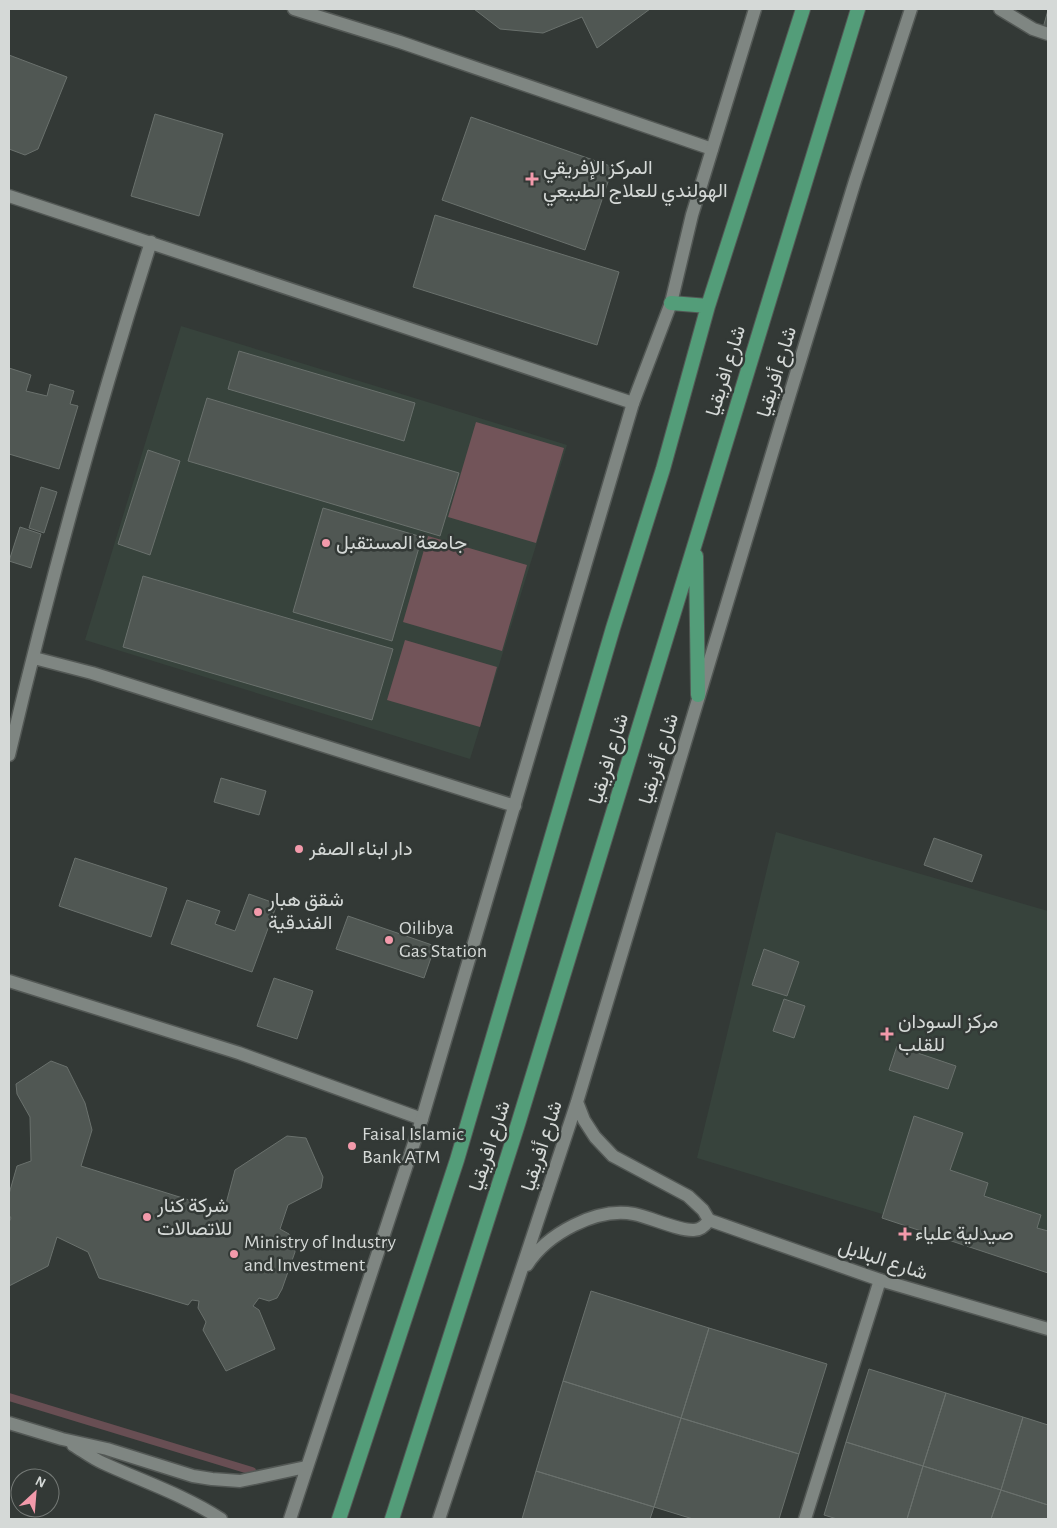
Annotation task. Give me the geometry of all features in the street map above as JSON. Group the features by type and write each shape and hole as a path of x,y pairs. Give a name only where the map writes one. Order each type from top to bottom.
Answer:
{"highway":[{"name":"شارع افريقيا","path":"338,1519 457,1160 613,628 663,469 708,306 803,9"},
{"name":"شارع افريقيا","path":"392,1519 521,1114 767,302 858,9"},
{"path":"672,303 708,306"},
{"path":"696,541 698,695"}],"street":[{"path":"294,9 400,42 712,149"},
{"path":"290,1519 422,1119 633,403 672,303 692,215 755,9"},
{"name":"شارع أفريقيا","path":"440,1519 577,1102 698,695 855,181 911,9"},
{"path":"1000,9 1033,29 1048,34"},
{"path":"9,196 633,403"},
{"path":"9,755 14,711 34,658 110,370 151,242"},
{"path":"34,658 92,673 515,806"},
{"path":"9,981 239,1053 422,1119"},
{"path":"520,1275 541,1248 554,1237 585,1220 616,1214 632,1214 693,1231 705,1226 709,1220 703,1210 688,1196 613,1156 595,1137 584,1120 577,1102"},
{"name":"شارع البلابل","path":"709,1220 880,1280 1048,1329"},
{"path":"805,1519 880,1280"},
{"path":"9,1423 62,1439 107,1449 193,1476 240,1481 306,1467"},
{"path":"62,1439 101,1462 204,1508 220,1519"}],"shaded area":[{"name":"جامعة المستقبل","path":"181,326 567,445 470,759 85,640"},
{"path":"476,422 564,448 536,543 448,517"},
{"path":"428,536 527,565 502,651 403,622"},
{"path":"405,640 497,667 480,727 387,700"},
{"name":"مركز السودان للقلب","path":"776,832 1048,911 1048,1264 697,1158"}],"building":[{"path":"474,9 650,9 597,48 582,17 543,33 500,29"},
{"path":"1048,10 1048,29 1043,28"},
{"path":"9,55 67,77 38,149 25,155 9,149"},
{"path":"155,114 223,134 199,216 131,196"},
{"path":"471,117 613,167 585,250 442,200"},
{"path":"435,215 619,272 597,345 413,287"},
{"path":"239,351 415,403 404,441 228,389"},
{"path":"9,368 31,375 26,391 47,396 50,384 74,391 70,404 78,406 59,469 9,454"},
{"path":"207,398 459,473 440,536 188,461"},
{"path":"148,450 180,461 150,555 118,544"},
{"path":"41,487 57,492 44,533 29,528"},
{"path":"323,508 422,537 392,641 293,612"},
{"path":"20,527 41,534 31,568 9,561"},
{"path":"143,576 393,649 372,720 123,647"},
{"path":"221,778 266,791 259,815 214,802"},
{"path":"934,838 982,855 972,882 924,865"},
{"path":"75,858 167,888 151,937 59,906"},
{"path":"249,894 277,904 252,972 171,944 187,900 220,911 215,924 235,931"},
{"path":"348,916 435,946 424,978 336,949"},
{"path":"764,949 799,962 787,996 752,985"},
{"path":"274,978 313,991 297,1039 257,1026"},
{"path":"784,999 805,1006 794,1038 773,1031"},
{"path":"897,1046 956,1066 948,1089 889,1070"},
{"name":"شركة كنار للاتصالات","path":"51,1061 67,1067 85,1103 92,1130 81,1166 224,1211 235,1170 287,1136 306,1138 323,1177 321,1188 288,1205 280,1229 289,1234 294,1244 295,1252 277,1298 269,1301 259,1298 253,1306 259,1310 275,1349 226,1371 203,1330 206,1322 198,1308 199,1301 192,1300 188,1305 99,1278 88,1252 57,1237 48,1266 9,1286 9,1222 11,1218 9,1215 9,1194 17,1166 31,1161 30,1117 17,1094 16,1084"},
{"path":"914,1116 963,1133 950,1170 988,1183 984,1196 1041,1215 1037,1228 1048,1231 1048,1273 882,1218"},
{"path":"591,1291 709,1328 681,1418 563,1381"},
{"path":"709,1328 827,1364 799,1454 681,1418"},
{"path":"869,1369 946,1393 923,1466 846,1442"},
{"path":"563,1381 681,1418 654,1507 536,1471"},
{"path":"946,1393 1023,1417 1001,1490 923,1466"},
{"path":"1023,1417 1048,1425 1048,1505 1001,1490"},
{"path":"681,1418 799,1454 779,1519 693,1519 654,1507"},
{"path":"846,1442 923,1466 907,1519 837,1519 824,1515"},
{"path":"923,1466 1001,1490 991,1519 907,1519"},
{"path":"536,1471 654,1507 650,1519 522,1519"},
{"path":"1001,1490 1048,1505 1048,1519 991,1519"}],"waterway":[{"path":"9,1397 252,1471"}],"place":[{"name":"المركز الإفريقي الهولندي للعلاج الطبيعي","path":"532,179"},
{"name":"جامعة المستقبل","path":"326,543"},
{"name":"دار ابناء الصفر","path":"299,849"},
{"name":"شقق هبار الفندقية","path":"258,912"},
{"name":"Oilibya Gas Station","path":"389,940"},
{"name":"مركز السودان للقلب","path":"887,1034"},
{"name":"Faisal Islamic Bank ATM","path":"352,1146"},
{"name":"شركة كنار للاتصالات","path":"147,1217"},
{"name":"صيدلية علياء","path":"905,1234"},
{"name":"Ministry of Industry and Investment","path":"234,1254"}]}
